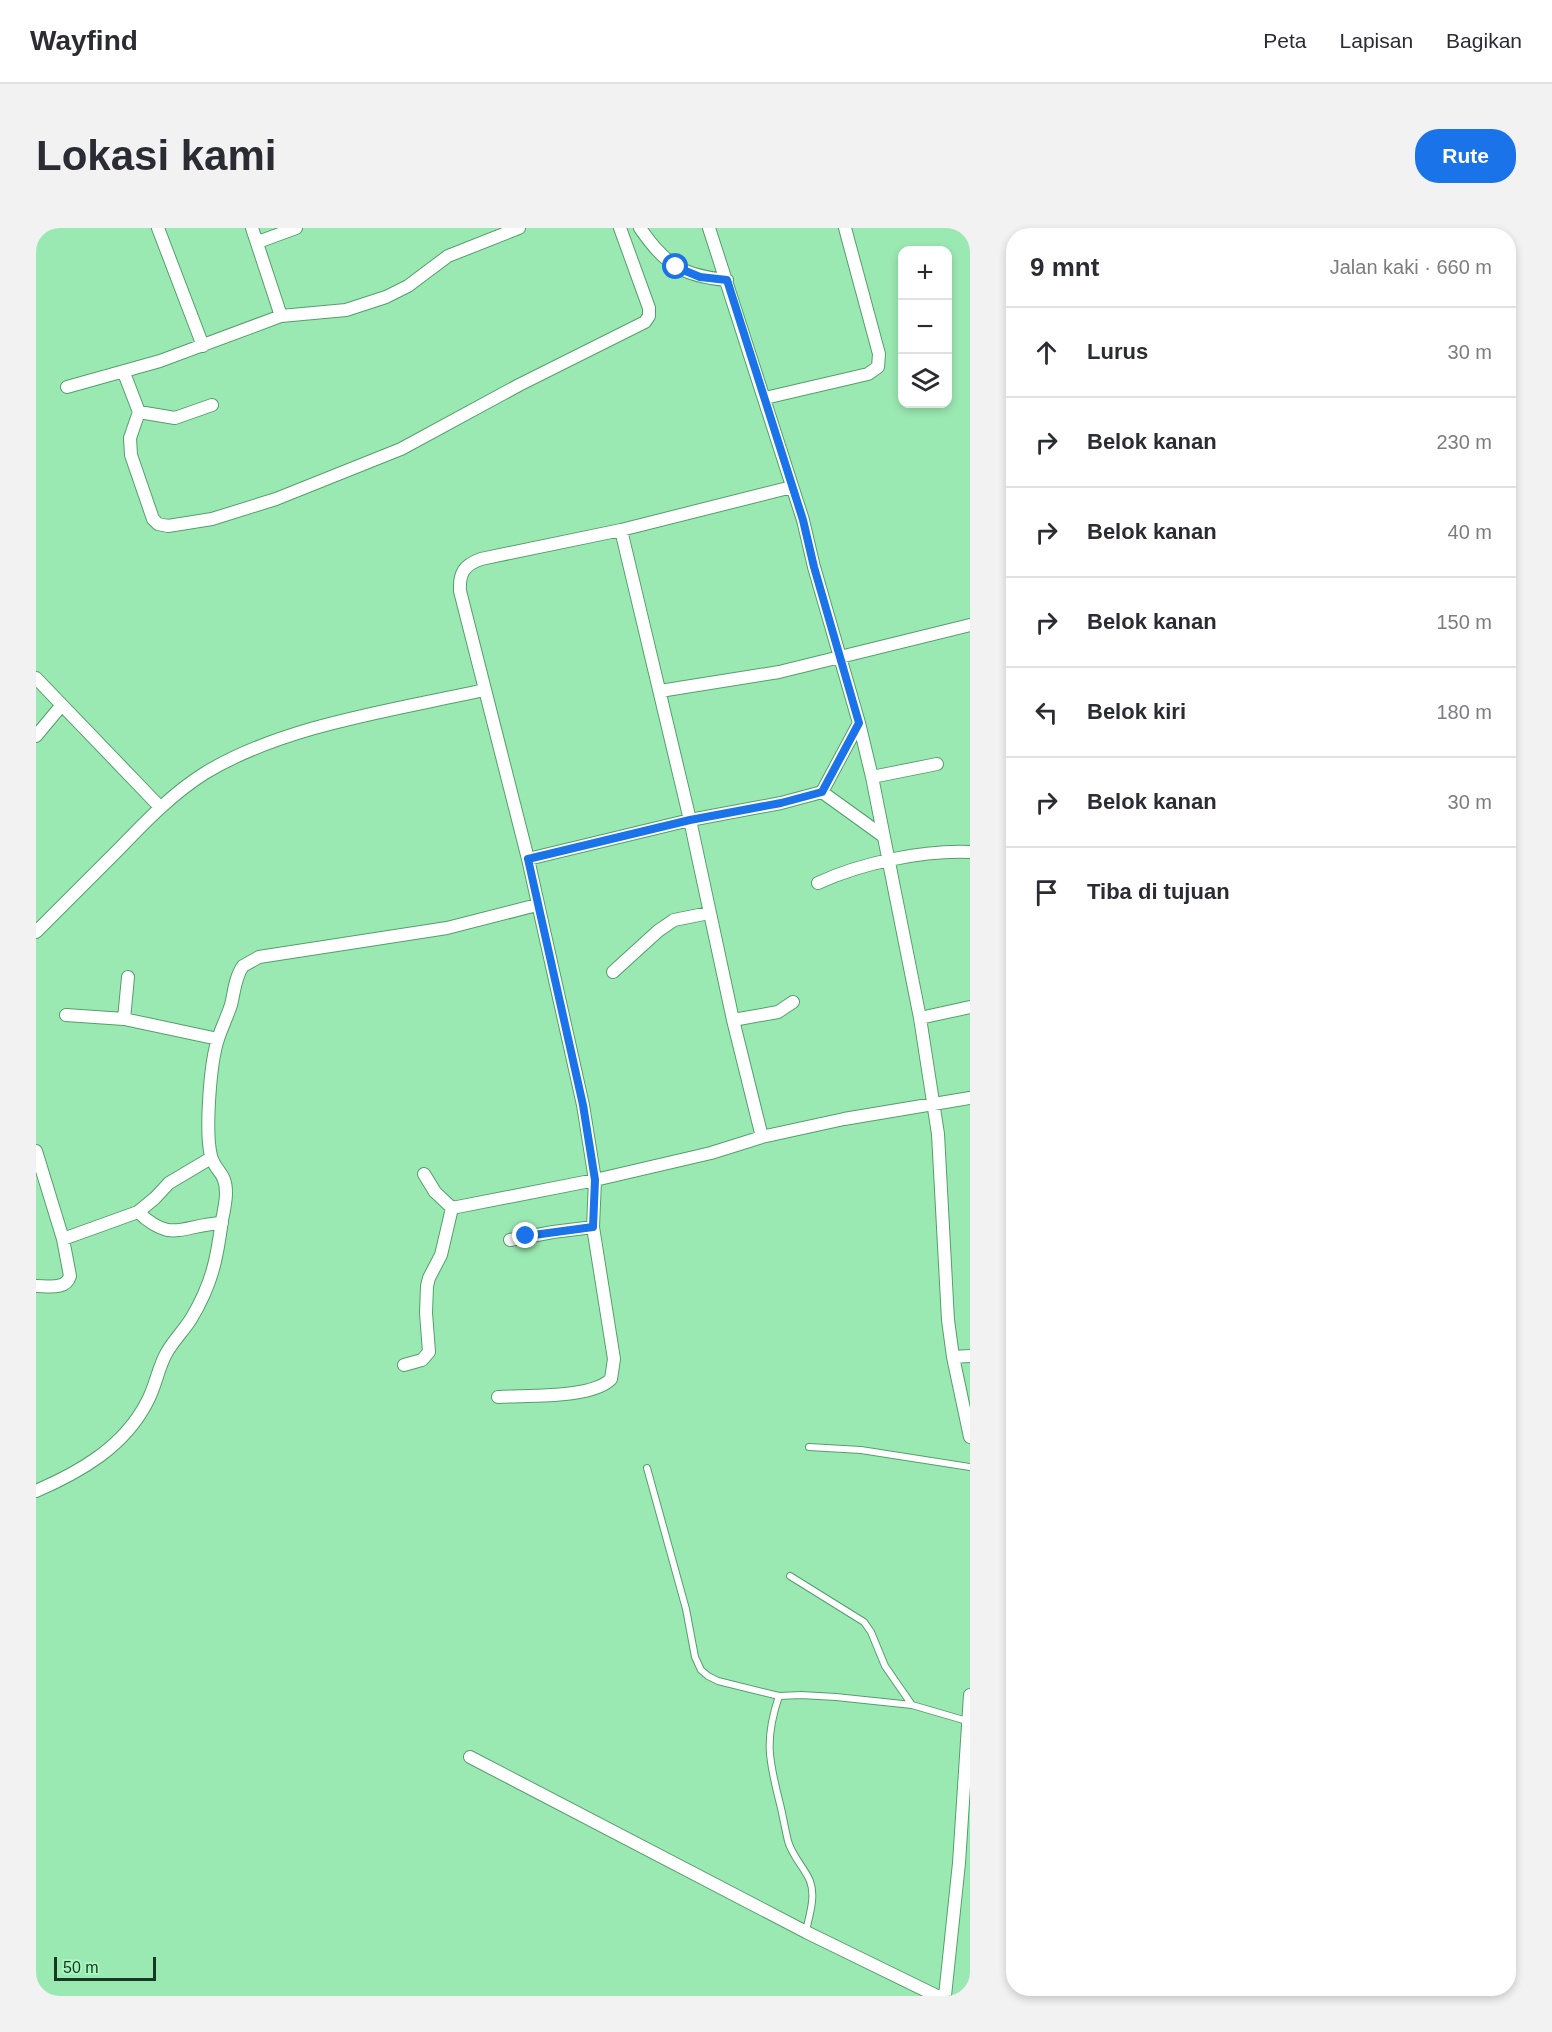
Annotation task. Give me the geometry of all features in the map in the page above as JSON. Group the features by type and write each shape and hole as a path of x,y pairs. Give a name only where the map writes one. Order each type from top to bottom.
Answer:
{"street":[{"path":"158,228 203,346"},
{"path":"252,228 281,316"},
{"path":"258,242 296,228"},
{"path":"67,387 124,373 281,316 346,310 386,297 408,286 448,256 519,228"},
{"path":"124,373 139,412 130,438 130,447 155,522 168,526 202,521 276,499 401,449 519,385 645,322 649,316 649,308 620,228"},
{"path":"640,228 656,250 676,267 700,277 727,280"},
{"path":"709,228 803,520 872,777 920,1018 934,1103 939,1154 945,1285 953,1357 970,1437"},
{"path":"765,398 868,374 878,367 879,354 844,228"},
{"path":"139,412 175,418 212,405"},
{"path":"498,1397 575,1393 600,1388 611,1379 614,1359 593,1227 595,1180 583,1105 528,859 460,591 460,575 467,565 481,559 621,530 792,487"},
{"path":"621,530 690,820 732,1020 762,1137"},
{"path":"660,691 742,679 841,658 970,625"},
{"path":"36,678 160,807"},
{"path":"36,932 160,807 204,774 230,759 321,726 484,690"},
{"path":"36,736 61,706"},
{"path":"528,859 690,820 781,803 822,792 859,723"},
{"path":"872,777 937,764"},
{"path":"822,792 883,836"},
{"path":"818,883 845,872 889,861 934,853 970,852"},
{"path":"36,1491 70,1476 95,1460 118,1441 148,1402 166,1354 190,1321 213,1274 226,1195 223,1175 211,1158 210,1089 218,1039 230,1009 240,970 252,960 447,928 537,905"},
{"path":"613,972 658,931 674,920 709,913"},
{"path":"124,1019 128,977"},
{"path":"732,1020 778,1012 793,1002"},
{"path":"920,1018 970,1007"},
{"path":"66,1015 124,1019 218,1039"},
{"path":"452,1208 595,1180 711,1153 762,1137 970,1098"},
{"path":"36,1151 63,1239 69,1273 68,1281 62,1285 36,1286"},
{"path":"63,1239 138,1212 169,1184 211,1158"},
{"path":"424,1174 435,1192 452,1208"},
{"path":"405,1365 422,1360 429,1352 427,1286 441,1255 452,1208"},
{"path":"138,1212 155,1226 168,1231 222,1223"},
{"path":"510,1240 593,1227"},
{"path":"953,1357 970,1356"},
{"path":"945,1996 959,1863 970,1695"},
{"path":"470,1757 806,1932 937,1996"}],"lane":[{"path":"810,1447 861,1450 970,1467"},
{"path":"647,1468 686,1609 698,1664 708,1676 718,1681 779,1696 836,1697 912,1705 967,1721"},
{"path":"789,1576 864,1622 871,1632 885,1666 912,1705"},
{"path":"779,1696 769,1739 769,1760 788,1840 811,1886 812,1902 806,1932"}],"route":[{"path":"526,1236 593,1227 595,1180 583,1105 528,859 690,820 781,803 822,792 859,723 814,567 803,520 727,280 700,277 676,267"}]}
